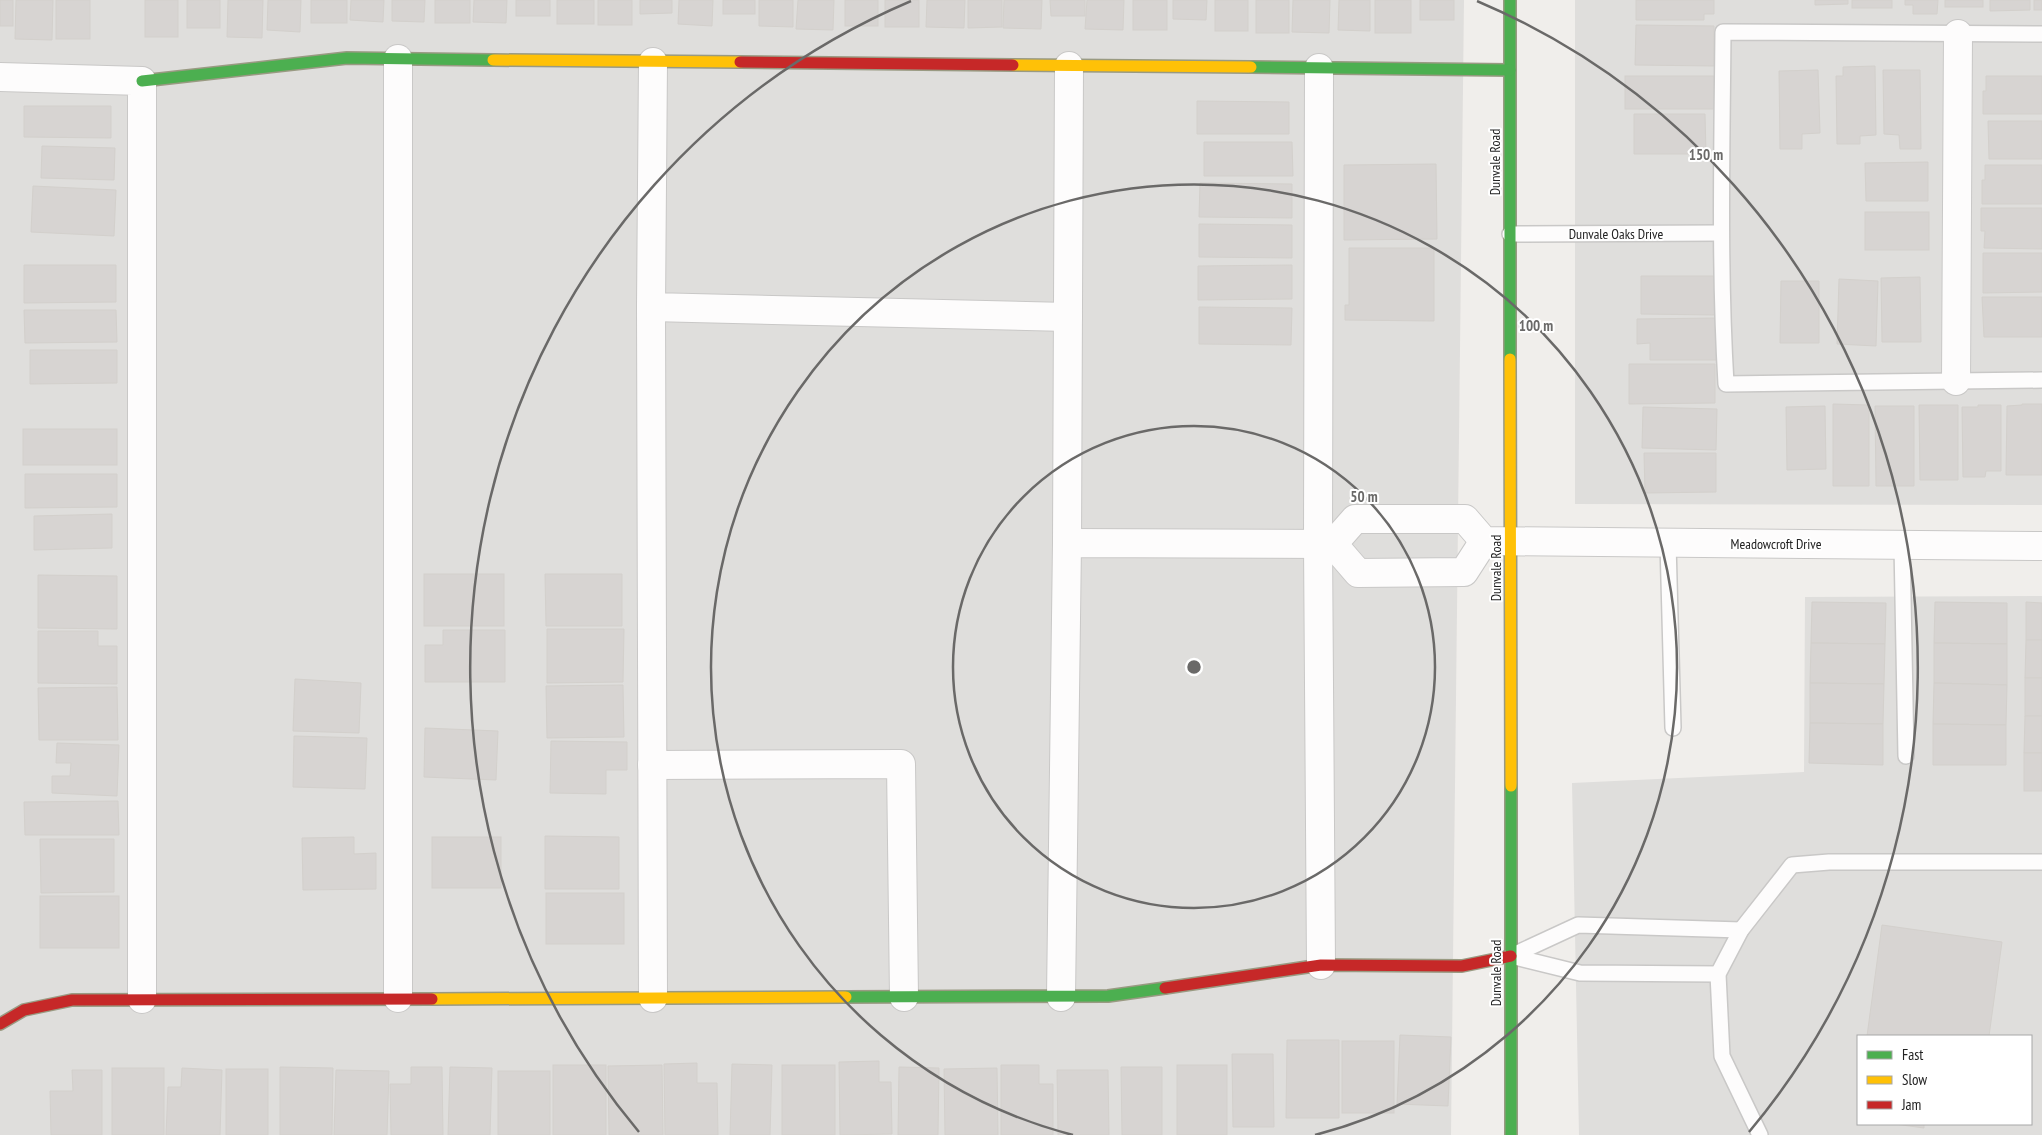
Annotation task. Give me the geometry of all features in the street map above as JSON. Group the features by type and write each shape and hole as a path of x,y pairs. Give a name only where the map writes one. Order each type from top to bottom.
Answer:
{"street":[{"name":"Dunvale Road","path":"1510,0 1511,1135"},
{"path":"1956,381 1958,34"},
{"path":"0,77 142,80 347,58 1510,70"},
{"path":"398,59 398,998"},
{"path":"653,62 651,307 653,998"},
{"path":"1061,996 1067,544 1069,66"},
{"path":"1319,68 1325,544 1321,965"},
{"path":"142,80 142,999"},
{"path":"651,307 1068,317"},
{"path":"1067,544 1325,544 1355,518 1465,519 1484,541 1464,572 1358,573 1325,544"},
{"name":"Meadowcroft Drive","path":"1484,541 2042,546"},
{"path":"652,765 901,764 904,997"},
{"path":"0,1024 24,1010 72,1000 1108,996 1321,965 1462,966 1512,956"}],"lane":[{"path":"2042,34 1723,32 1721,233 1722,324 1726,384 2042,380"},
{"name":"Dunvale Oaks Drive","path":"1510,234 1721,233"},
{"path":"1668,543 1673,728"},
{"path":"1902,545 1906,756"},
{"path":"1757,1130 1722,1056 1718,974 1741,930 1792,865 1829,862 2042,862"},
{"path":"1512,956 1578,925 1741,930"},
{"path":"1512,956 1580,973 1718,974"}],"shaded area":[{"path":"0,0 1464,0 1451,1135 0,1135"},
{"path":"1575,0 2042,0 2042,505 1575,504"},
{"path":"2042,596 2042,1135 1579,1135 1572,783 1804,772 1805,597"}],"building":[{"path":"0,0 13,0 13,26 0,26"},
{"path":"16,0 53,0 52,40 15,39"},
{"path":"56,0 90,0 90,39 56,39"},
{"path":"145,0 178,0 178,37 145,37"},
{"path":"187,0 220,0 220,28 187,28"},
{"path":"228,0 263,0 262,38 227,37"},
{"path":"268,0 301,0 300,32 267,30"},
{"path":"311,0 347,0 347,23 311,23"},
{"path":"351,0 384,0 383,22 350,20"},
{"path":"392,0 425,0 424,22 392,21"},
{"path":"435,0 470,0 470,23 435,23"},
{"path":"474,0 507,0 506,23 473,22"},
{"path":"516,0 550,0 550,16 516,16"},
{"path":"557,0 594,0 594,24 557,24"},
{"path":"598,0 632,0 632,25 598,25"},
{"path":"640,0 672,0 672,13 640,14"},
{"path":"679,0 713,0 712,26 678,24"},
{"path":"723,0 755,0 755,14 723,14"},
{"path":"759,0 793,0 793,27 759,26"},
{"path":"798,0 834,0 833,30 796,29"},
{"path":"845,0 878,0 878,26 845,26"},
{"path":"885,0 919,0 919,27 885,27"},
{"path":"927,0 965,0 964,28 926,27"},
{"path":"968,0 1002,0 1002,27 968,28"},
{"path":"1004,0 1042,0 1041,29 1003,28"},
{"path":"1050,0 1085,0 1085,16 1051,16"},
{"path":"1087,0 1124,0 1123,30 1085,29"},
{"path":"1133,0 1167,0 1167,30 1133,30"},
{"path":"1173,0 1207,0 1206,20 1173,19"},
{"path":"1215,0 1248,0 1248,31 1215,31"},
{"path":"1256,0 1289,0 1289,33 1256,33"},
{"path":"1293,0 1330,0 1329,33 1292,32"},
{"path":"1339,0 1370,0 1370,31 1338,30"},
{"path":"1375,0 1411,0 1411,33 1375,33"},
{"path":"1420,0 1454,0 1454,20 1420,20"},
{"path":"1636,0 1714,0 1714,14 1704,14 1704,20 1636,20"},
{"path":"1815,0 1848,0 1848,4 1815,5"},
{"path":"1852,0 1892,0 1892,8 1852,8"},
{"path":"1905,0 1938,0 1937,14 1913,14 1913,5 1905,5"},
{"path":"1945,0 1983,0 1983,7 1945,7"},
{"path":"1990,0 2030,0 2030,10 1990,11"},
{"path":"2034,0 2042,0 2042,10 2034,10"},
{"path":"1636,25 1714,26 1714,66 1635,65"},
{"path":"1875,66 1876,135 1860,136 1860,144 1837,144 1836,76 1843,76 1843,67"},
{"path":"1818,70 1820,133 1802,134 1802,149 1780,149 1779,71"},
{"path":"1883,70 1920,70 1921,149 1900,149 1899,135 1884,134"},
{"path":"1625,76 1714,76 1714,109 1625,109"},
{"path":"1986,76 2042,76 2042,114 1983,114 1983,91 1986,91"},
{"path":"1197,101 1289,102 1289,134 1197,134"},
{"path":"24,106 111,106 111,138 24,137"},
{"path":"1634,114 1705,114 1706,154 1634,154"},
{"path":"1988,121 2042,121 2042,159 1989,159"},
{"path":"1204,142 1292,142 1293,176 1204,176"},
{"path":"42,146 115,148 114,180 41,178"},
{"path":"1928,162 1928,201 1866,201 1865,163"},
{"path":"1436,164 1437,239 1344,240 1344,165"},
{"path":"1985,165 2042,165 2042,204 1982,204 1982,180 1985,180"},
{"path":"1200,183 1292,184 1292,218 1199,217"},
{"path":"33,186 116,190 114,236 31,232"},
{"path":"1981,208 2042,208 2042,249 1984,248 1985,231 1981,231"},
{"path":"1865,212 1929,212 1929,250 1865,250"},
{"path":"1199,224 1292,225 1292,258 1199,257"},
{"path":"1349,248 1434,248 1434,321 1345,320 1345,305 1349,305"},
{"path":"1983,253 2042,253 2042,292 1983,293"},
{"path":"24,265 116,265 116,302 24,303"},
{"path":"1292,265 1292,299 1198,300 1198,266"},
{"path":"1641,276 1714,276 1715,315 1641,314"},
{"path":"1920,277 1921,342 1882,342 1881,278"},
{"path":"1839,279 1878,281 1876,346 1837,344"},
{"path":"1781,281 1819,281 1819,343 1780,343"},
{"path":"1982,297 2042,297 2042,337 1984,337"},
{"path":"1199,307 1292,308 1291,345 1199,344"},
{"path":"24,310 116,310 117,342 25,343"},
{"path":"1716,318 1717,360 1650,360 1650,343 1637,344 1637,319"},
{"path":"30,350 117,350 117,383 30,384"},
{"path":"1629,364 1715,364 1715,403 1629,404"},
{"path":"1833,404 1869,405 1869,486 1833,486"},
{"path":"2042,404 2042,475 2006,475 2007,406"},
{"path":"1919,405 1958,405 1958,480 1920,480"},
{"path":"1978,405 2001,405 2001,471 1986,471 1985,477 1963,477 1962,407 1978,407"},
{"path":"1825,406 1826,469 1787,470 1786,407"},
{"path":"1875,406 1914,406 1914,486 1876,486"},
{"path":"1643,407 1717,409 1716,450 1642,448"},
{"path":"23,429 117,429 117,465 23,465"},
{"path":"1644,453 1716,453 1716,492 1645,493"},
{"path":"25,474 117,474 117,507 25,508"},
{"path":"112,514 112,548 34,550 34,516"},
{"path":"424,574 504,574 504,626 424,626"},
{"path":"545,574 622,574 622,626 546,626"},
{"path":"38,575 117,576 117,629 38,628"},
{"path":"1812,602 1886,603 1885,644 1811,643"},
{"path":"1935,602 2007,603 2007,644 1934,643"},
{"path":"2026,602 2042,603 2042,640 2026,640"},
{"path":"547,629 624,629 623,682 547,683"},
{"path":"443,630 505,630 505,682 425,682 425,645 443,645"},
{"path":"38,631 98,631 98,646 117,646 117,684 38,683"},
{"path":"2026,640 2042,640 2042,678 2025,678"},
{"path":"1811,643 1885,644 1884,684 1810,683"},
{"path":"1934,643 2007,644 2007,685 1934,683"},
{"path":"2025,678 2042,678 2042,716 2025,716"},
{"path":"295,679 361,683 359,733 293,731"},
{"path":"1810,683 1884,684 1883,724 1810,723"},
{"path":"1934,683 2007,685 2006,725 1933,724"},
{"path":"623,685 624,737 547,738 546,686"},
{"path":"117,687 118,740 39,740 38,688"},
{"path":"2025,716 2042,716 2042,753 2024,753"},
{"path":"1810,723 1883,724 1883,765 1809,763"},
{"path":"1933,724 2006,725 2006,765 1933,765"},
{"path":"425,728 498,731 496,780 424,777"},
{"path":"294,736 367,738 365,789 293,787"},
{"path":"551,741 627,742 627,770 606,770 606,794 550,793"},
{"path":"57,743 119,745 117,796 52,793 52,776 70,776 71,763 56,763"},
{"path":"2024,753 2042,753 2042,791 2024,791"},
{"path":"118,801 119,835 25,835 24,802"},
{"path":"545,836 619,837 619,889 545,889"},
{"path":"354,837 354,854 376,853 376,889 303,890 302,838"},
{"path":"432,837 501,837 501,888 432,888"},
{"path":"40,839 114,839 114,892 41,893"},
{"path":"546,893 624,893 624,944 546,944"},
{"path":"40,896 119,896 119,948 40,948"},
{"path":"1882,925 2002,942 1989,1035 1867,1035"},
{"path":"1400,1035 1451,1037 1448,1106 1397,1104"},
{"path":"1287,1040 1339,1040 1339,1118 1286,1118"},
{"path":"1342,1041 1394,1041 1394,1113 1342,1113"},
{"path":"1232,1054 1273,1054 1274,1127 1233,1127"},
{"path":"879,1061 879,1082 891,1082 892,1134 840,1135 839,1062"},
{"path":"697,1063 697,1083 717,1083 718,1135 665,1135 664,1064"},
{"path":"732,1064 772,1065 770,1135 730,1135"},
{"path":"553,1065 606,1065 606,1135 553,1135"},
{"path":"662,1065 663,1135 609,1135 608,1066"},
{"path":"782,1065 835,1065 835,1135 782,1135"},
{"path":"1001,1065 1039,1065 1039,1084 1053,1084 1053,1135 1001,1135"},
{"path":"1177,1065 1227,1065 1227,1135 1177,1135"},
{"path":"280,1067 333,1068 332,1135 280,1135"},
{"path":"411,1067 442,1067 443,1135 391,1135 390,1084 411,1084"},
{"path":"450,1067 492,1068 490,1135 448,1135"},
{"path":"899,1067 939,1068 938,1135 898,1135"},
{"path":"1121,1067 1162,1067 1162,1135 1122,1135"},
{"path":"112,1068 164,1068 164,1135 112,1135"},
{"path":"182,1068 222,1070 220,1135 166,1135 168,1087 181,1087"},
{"path":"997,1068 998,1135 945,1135 944,1069"},
{"path":"226,1069 268,1069 268,1135 226,1135"},
{"path":"72,1070 102,1070 102,1135 51,1135 50,1091 73,1091"},
{"path":"336,1070 389,1071 387,1135 334,1135"},
{"path":"1057,1070 1108,1070 1109,1135 1058,1135"},
{"path":"498,1071 550,1071 550,1135 498,1135"},
{"path":"1902,1125 1924,1125 1924,1128"}],"traffic: fast":[{"path":"1510,0 1510,359"},
{"path":"142,81 347,58 493,60"},
{"path":"1251,67 1510,70"},
{"path":"1511,786 1511,1135"},
{"path":"846,997 1108,996 1165,988"}],"traffic: slow":[{"path":"493,60 740,62"},
{"path":"1013,65 1251,67"},
{"path":"1510,359 1511,786"},
{"path":"432,999 846,997"}],"traffic: jam":[{"path":"740,62 1013,65"},
{"path":"1165,988 1321,965 1462,966 1511,956"},
{"path":"0,1024 24,1010 72,1000 432,999"}]}
